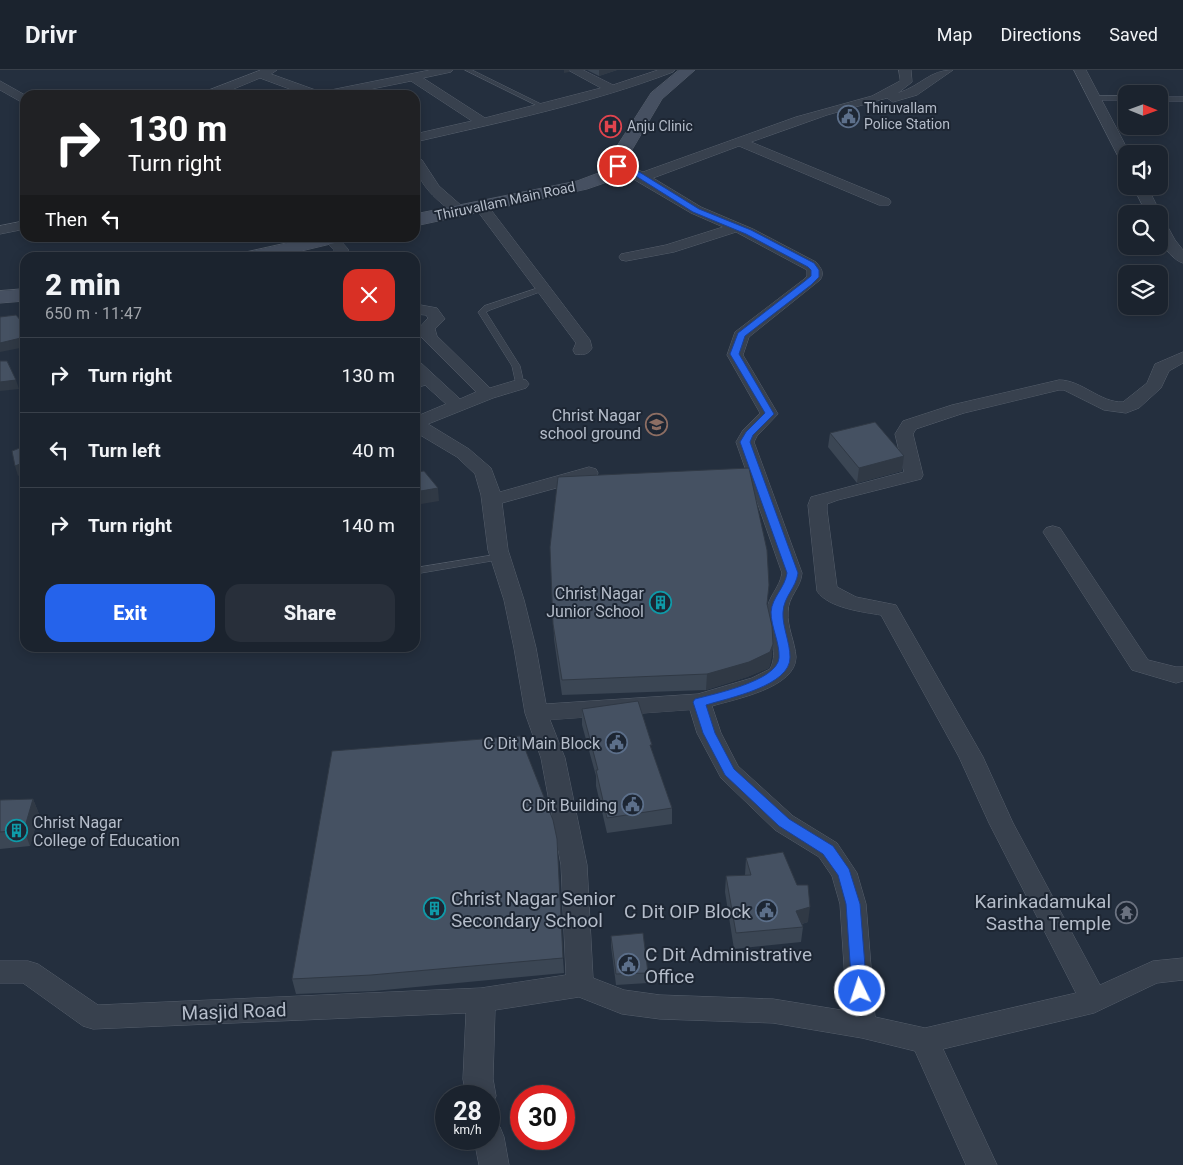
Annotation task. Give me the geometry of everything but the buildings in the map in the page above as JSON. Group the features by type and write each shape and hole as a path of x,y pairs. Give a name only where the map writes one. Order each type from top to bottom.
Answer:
{"main road":[{"path":"618,166 617,160 656,96 688,70"},
{"name":"Thiruvallam Main Road","path":"420,219 480,205 581,186 607,176 618,166"},
{"path":"271,252 314,242"},
{"path":"0,297 20,295"}],"street":[{"path":"349,90 447,70"},
{"path":"574,70 611,89"},
{"path":"420,137 546,108 669,70"},
{"path":"866,102 890,92 906,82 905,70"},
{"path":"642,177 824,112 913,92 947,70"},
{"path":"1080,70 1120,145"},
{"path":"221,90 267,72 306,90"},
{"path":"633,73 647,78"},
{"path":"413,77 484,123"},
{"path":"0,85 20,97"},
{"path":"740,142 884,202"},
{"path":"420,166 433,188 458,210"},
{"path":"536,713 699,702 760,683 778,674 785,658 777,613 779,600 791,582 792,573 745,442 749,434 770,414 735,354 741,335 815,277 815,270 811,265 737,227 696,210 642,177 618,166"},
{"path":"480,205 584,342 584,348 581,350"},
{"path":"0,230 20,226"},
{"path":"626,257 669,249 737,227"},
{"path":"1168,242 1183,259"},
{"path":"420,310 432,311 438,319 427,328 429,337 487,394"},
{"path":"1094,1001 1000,823 971,757 889,610 851,603 827,591 821,562 816,511 818,501 831,496 914,475 904,434 909,425 958,409 1059,385 1070,386 1076,391 1108,405 1121,407 1132,404 1137,398 1155,386 1161,368 1183,357"},
{"path":"422,383 458,406"},
{"path":"420,422 487,394 520,384"},
{"path":"420,427 463,453 484,472 492,500 500,557 514,600 523,638 536,713 553,758 574,865 580,985 622,1002 660,1007 773,1011 862,1026 925,1041 1094,1001 1153,972 1183,969"},
{"path":"492,500 589,473"},
{"path":"1053,532 1140,665 1183,674"},
{"path":"699,702 709,733 729,772 784,823 828,850 844,873 853,904 862,1026"},
{"name":"Masjid Road","path":"0,972 28,972 93,1017 482,1000 580,985"},
{"path":"479,1085 482,1000"},
{"path":"925,1041 982,1165"},
{"path":"491,1150 494,1165"}],"lane":[{"path":"468,70 546,108"},
{"path":"1096,98 1118,98"},
{"path":"1168,99 1183,99"},
{"path":"520,384 516,366 482,312 487,308 544,290"},
{"path":"420,571 500,557"}],"place":[{"name":"Thiruvallam Police Station","path":"848,116"},
{"name":"Anju Clinic","path":"611,126"},
{"name":"Christ Nagar school ground","path":"657,424"},
{"name":"Christ Nagar Junior School","path":"660,602"},
{"name":"C Dit Main Block","path":"616,743"},
{"name":"C Dit Building","path":"633,805"},
{"name":"Christ Nagar College of Education","path":"17,831"},
{"name":"Christ Nagar Senior Secondary School","path":"435,909"},
{"name":"C Dit OIP Block","path":"767,911"},
{"name":"Karinkadamukal Sastha Temple","path":"1127,912"},
{"name":"C Dit Administrative Office","path":"629,965"}],"route":[{"path":"618,166 634,172 696,210 748,232 811,265 815,270 815,277 741,335 735,354 770,414 749,434 745,442 792,573 791,582 779,600 777,613 785,658 778,674 760,683 699,702 709,733 729,772 784,823 828,850 844,873 853,904 860,991"}]}
